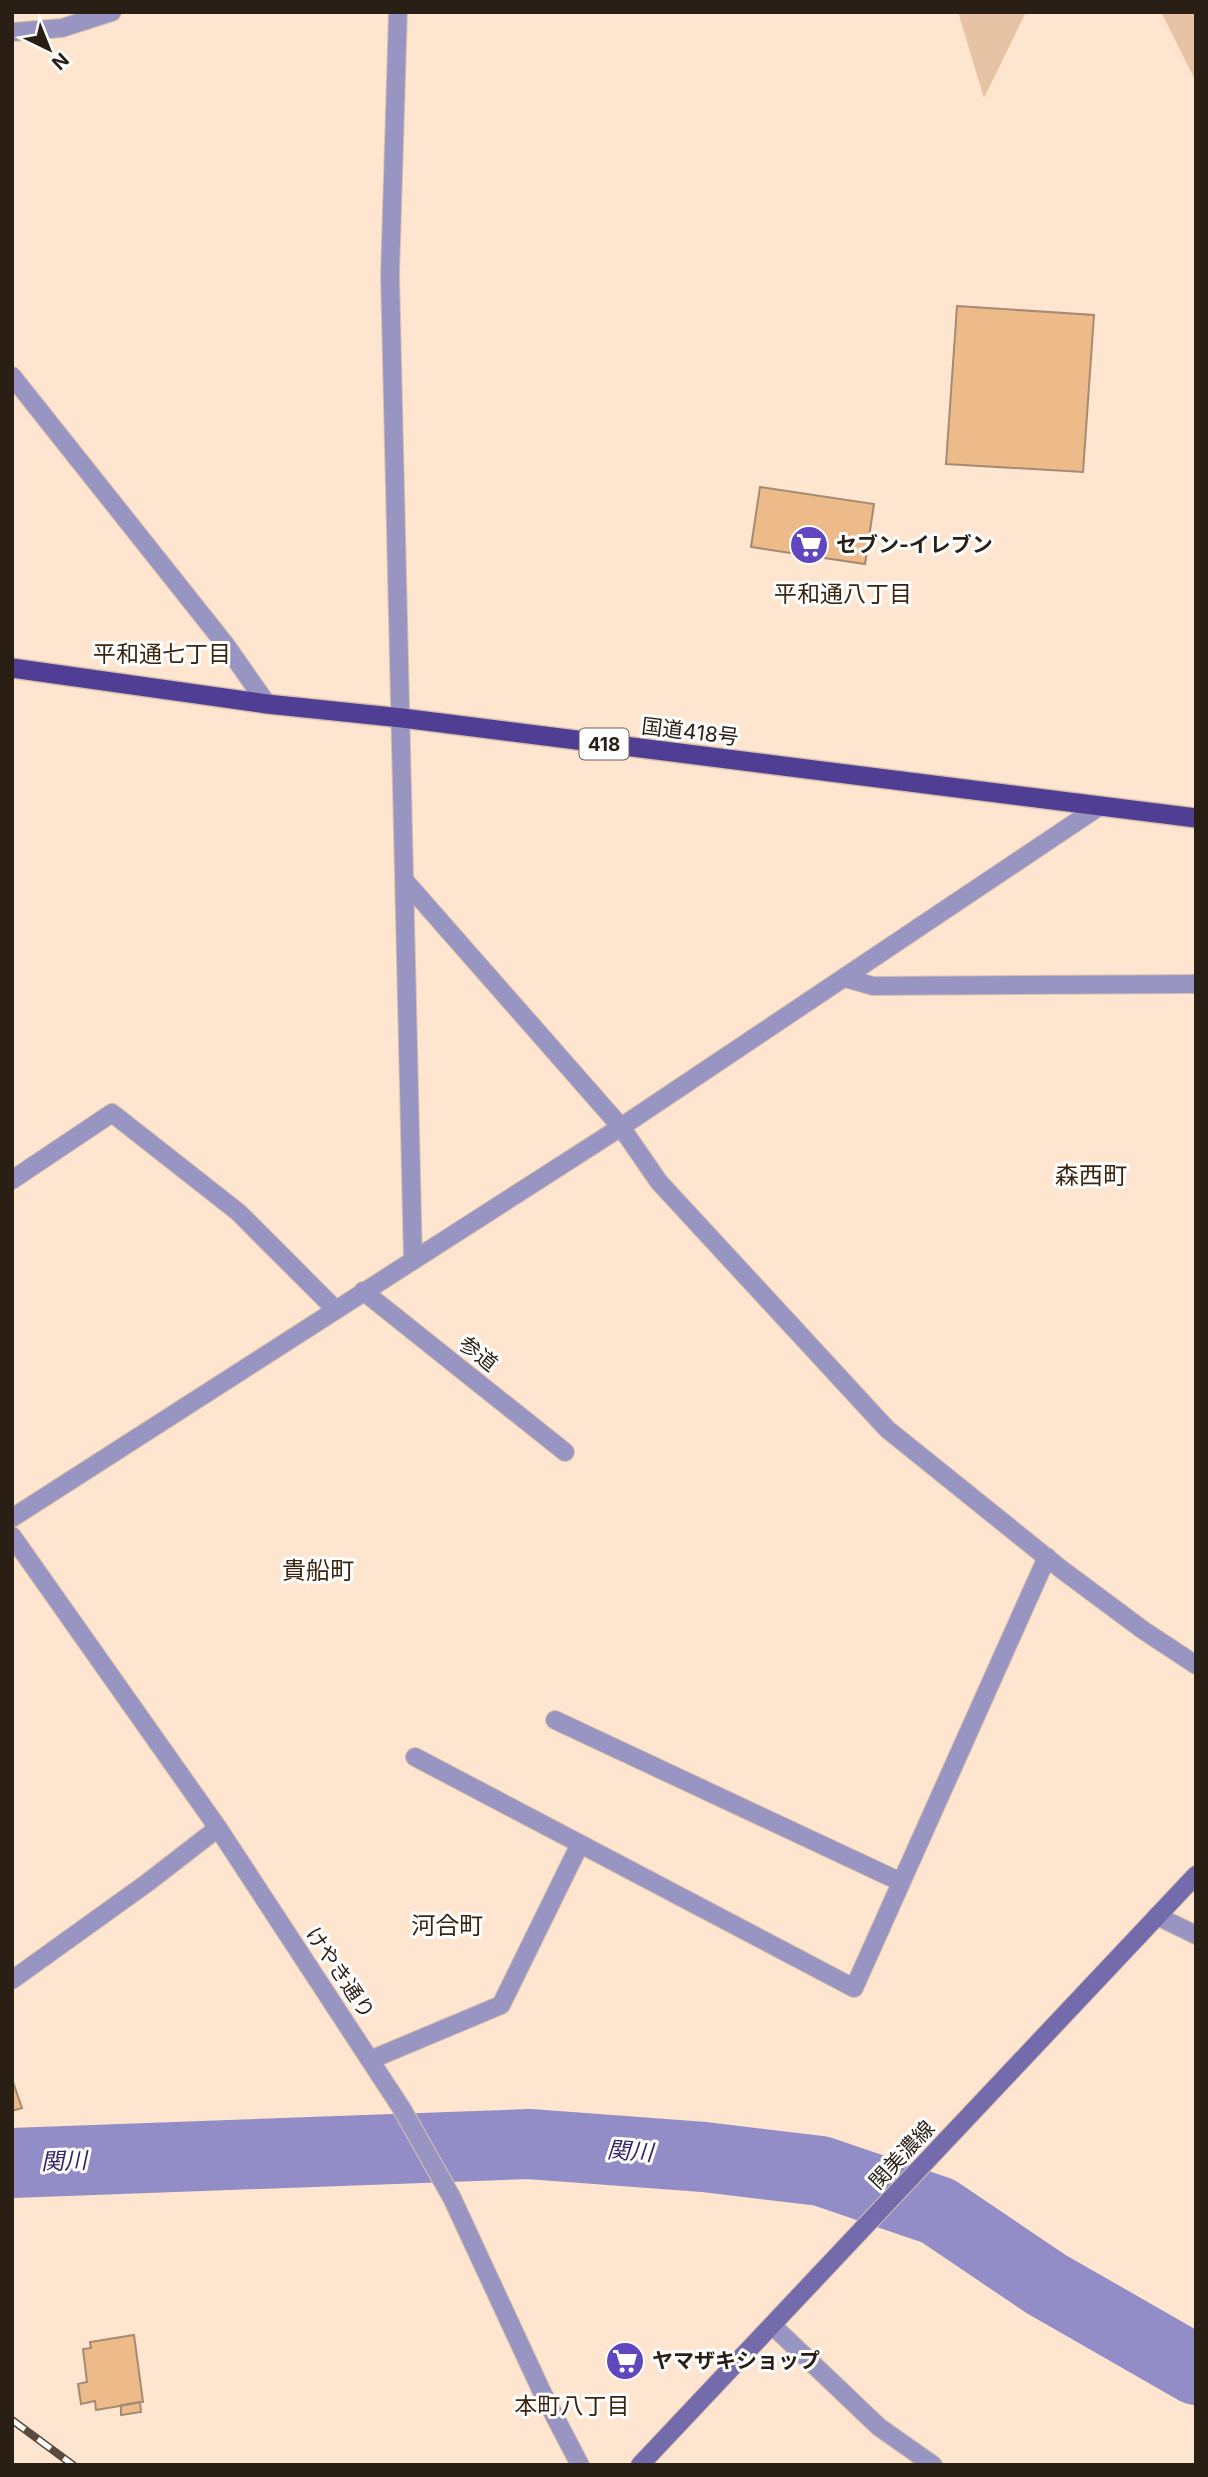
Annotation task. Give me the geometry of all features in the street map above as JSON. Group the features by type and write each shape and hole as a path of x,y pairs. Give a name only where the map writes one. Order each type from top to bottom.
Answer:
{"highway":[{"name":"国道418号","path":"12,668 267,704 402,718 1196,818"}],"main road":[{"name":"関美濃線","path":"640,2465 1196,1875"}],"street":[{"path":"12,32 62,28 112,12"},
{"path":"398,12 390,275 413,1260"},
{"path":"12,376 225,644 267,704"},
{"path":"12,1518 621,1127 1100,806"},
{"path":"405,881 621,1127 659,1182 887,1429 1047,1558 1143,1630 1196,1665"},
{"path":"845,978 873,986 1196,984"},
{"path":"12,1180 112,1113 238,1212 335,1309"},
{"name":"参道","path":"363,1291 565,1452"},
{"name":"けやき通り","path":"12,1535 218,1828 402,2109 452,2198 542,2392 580,2465"},
{"path":"415,1757 854,1988 1047,1558"},
{"path":"555,1720 901,1882"},
{"path":"12,1980 147,1883 218,1828"},
{"path":"370,2060 500,2005 580,1844"},
{"path":"1157,1916 1196,1935"},
{"path":"773,2326 879,2427 933,2465"}],"shaded area":[{"path":"958,12 1026,12 984,98"},
{"path":"1161,12 1196,12 1196,82"}],"building":[{"path":"957,306 1094,315 1083,472 946,464"},
{"path":"760,487 874,504 865,564 751,547"},
{"path":"12,2079 22,2108 12,2111"},
{"path":"134,2335 143,2402 96,2410 95,2401 81,2404 78,2384 87,2382 83,2349 91,2348 90,2342"},
{"path":"140,2402 141,2412 121,2415 121,2405"}],"waterway":[{"name":"関川","path":"12,2163 529,2144 704,2157 821,2171 938,2211 1046,2284 1196,2370"}],"railway":[{"path":"12,2420 73,2465"}],"place":[{"name":"セブン-イレブン","path":"809,545"},
{"name":"ヤマザキショップ","path":"625,2361"}],"district":[{"name":"平和通八丁目","path":"843,594"},
{"name":"平和通七丁目","path":"162,654"},
{"name":"森西町","path":"1091,1176"},
{"name":"貴船町","path":"318,1571"},
{"name":"河合町","path":"447,1926"},
{"name":"本町八丁目","path":"572,2406"}]}
